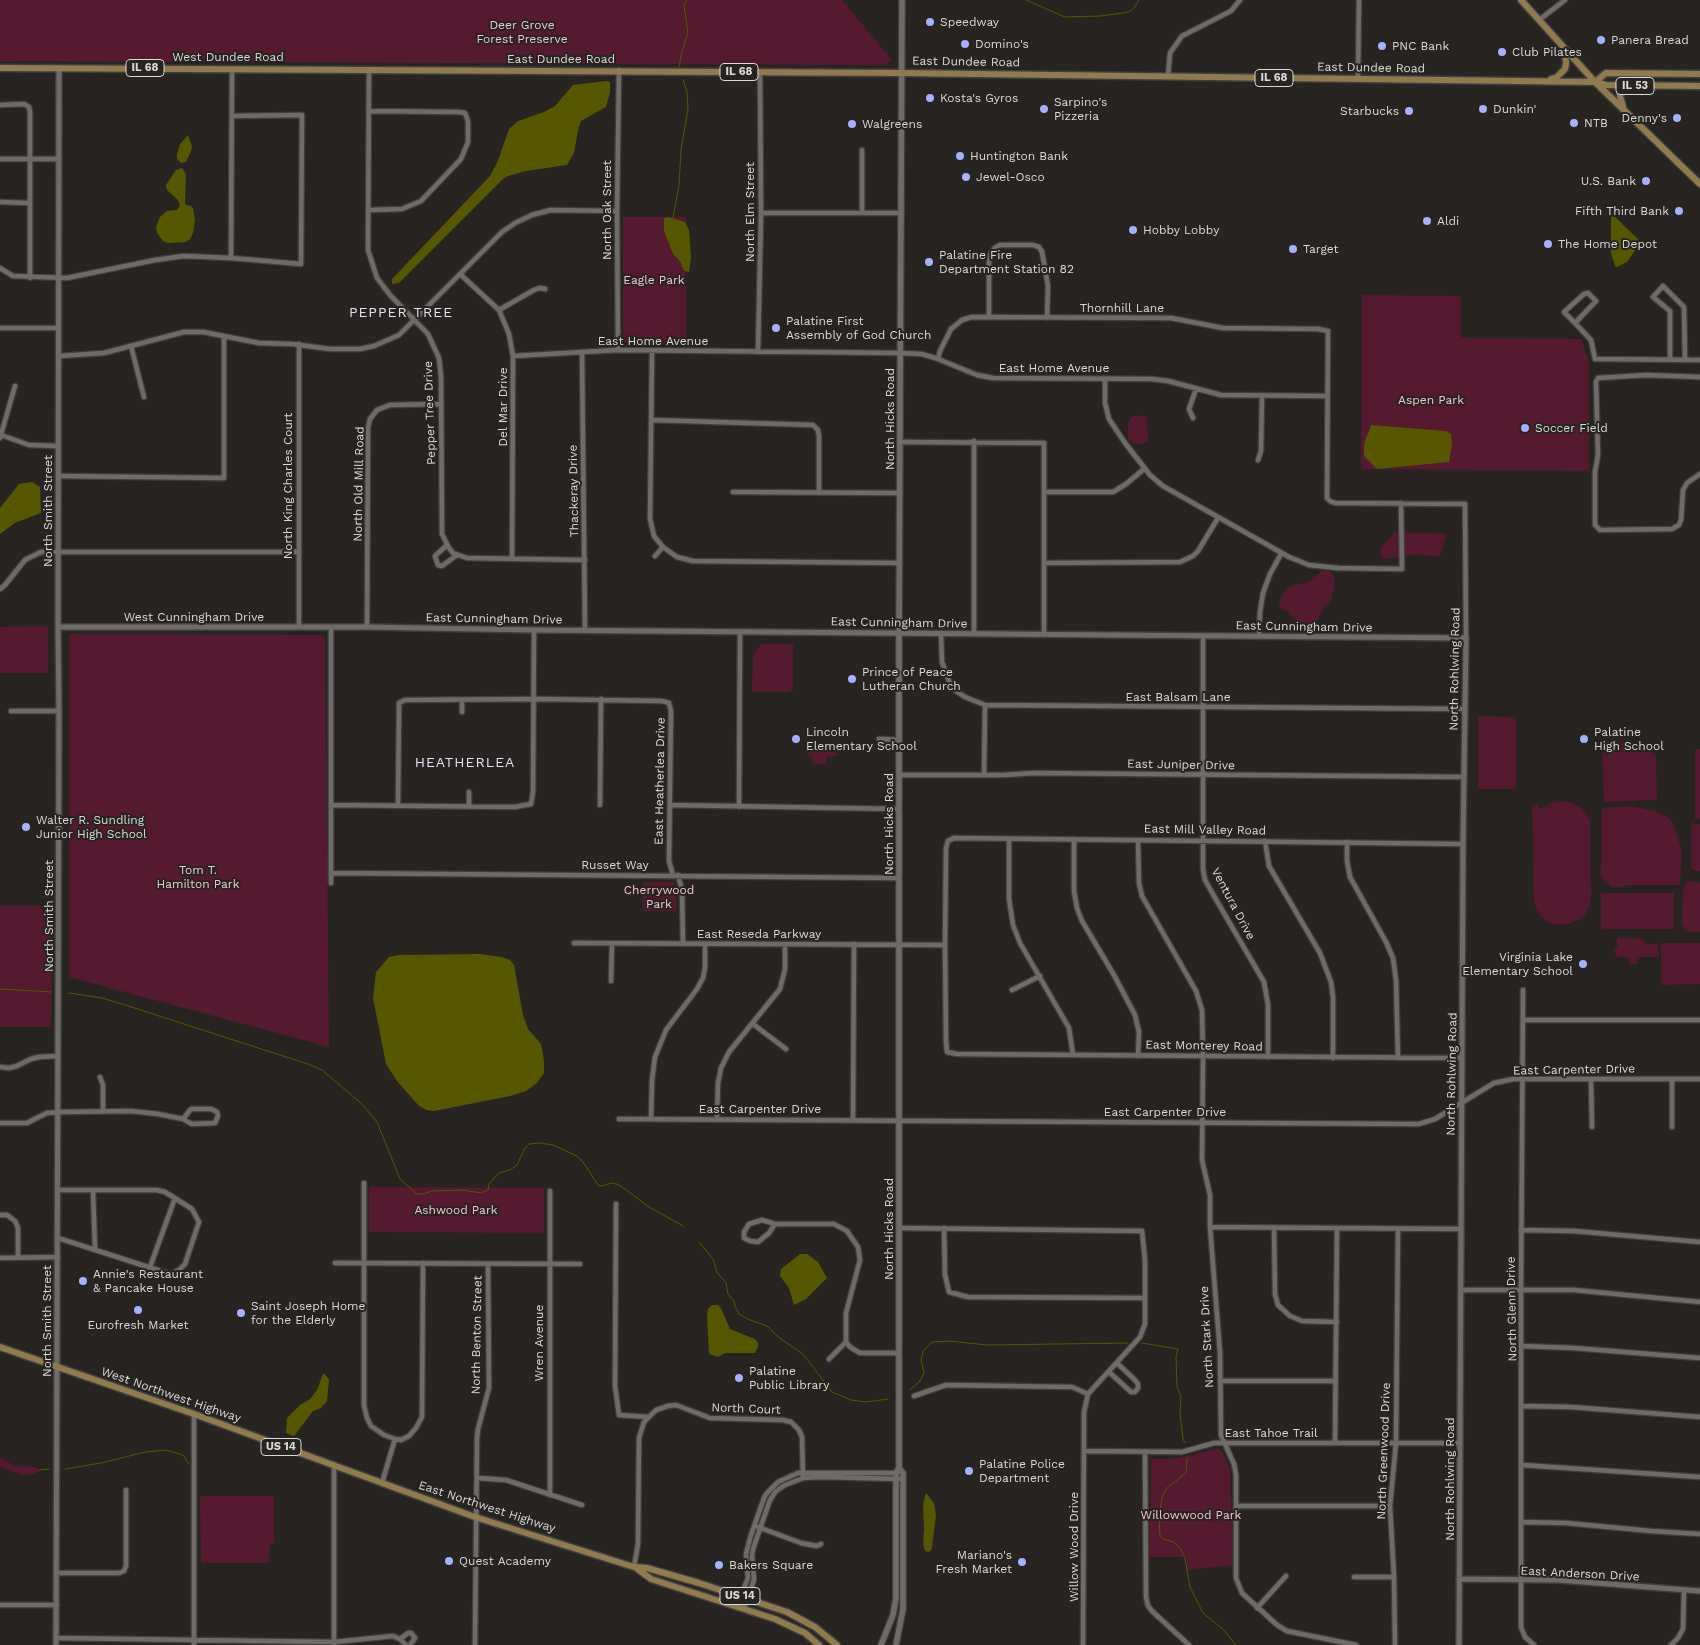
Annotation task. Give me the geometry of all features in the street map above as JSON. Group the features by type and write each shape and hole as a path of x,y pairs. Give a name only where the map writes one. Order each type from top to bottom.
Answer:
{"main road":[{"name":"North Hicks Road","path":"896,1645 903,1609 899,1353 899,563 902,0"},
{"path":"1521,0 1595,82 1700,184"},
{"path":"1544,81 1556,78 1565,69 1564,48"},
{"name":"West Dundee Road","path":"0,68 336,70"},
{"name":"East Dundee Road","path":"336,70 620,70 1168,76 1544,81 1595,82 1606,86 1700,86"},
{"name":"East Dundee Road","path":"1595,82 1606,73 1700,74"},
{"path":"1625,111 1620,96 1623,89 1630,86"},
{"name":"West Northwest Highway","path":"0,1347 194,1414 334,1466"},
{"name":"East Northwest Highway","path":"334,1466 475,1517 634,1566 654,1570 748,1598 787,1612 815,1627 836,1645"},
{"name":"North Hicks Road","path":"881,1645 893,1615 896,1598 900,1474"},
{"name":"East Northwest Highway","path":"634,1566 651,1579 741,1607 792,1626 819,1645"},
{"path":"896,1572 900,1586 903,1588"},
{"path":"899,1634 902,1645"}],"street":[{"path":"1168,76 1170,53 1182,36 1231,11 1240,0"},
{"path":"1358,80 1359,0"},
{"path":"1539,20 1565,0"},
{"name":"North Smith Street","path":"56,1645 59,1112 59,68"},
{"path":"231,258 232,68"},
{"name":"Pepper Tree Drive","path":"369,70 368,250 377,278 390,295 428,334 437,352 441,369 442,534 447,545"},
{"name":"North Oak Street","path":"618,350 617,211 620,70"},
{"name":"North Elm Street","path":"758,352 761,213 760,72"},
{"path":"0,105 24,104 29,107 31,160 30,278"},
{"path":"369,111 458,112 465,113 468,121 468,142 461,159 420,201 402,209 369,210"},
{"path":"0,268 13,276 67,278 168,257 231,258 301,264 302,115 232,116"},
{"path":"862,150 862,213"},
{"path":"0,159 59,159"},
{"path":"0,202 30,203"},
{"path":"59,356 104,353 184,332 203,332 260,343 298,344 336,349 380,345 399,335 502,232 523,218 540,212 560,210 617,211"},
{"path":"761,213 901,214"},
{"path":"989,317 989,262 991,253 1000,245 1033,245 1039,247 1042,252 1048,286 1048,318"},
{"name":"Del Mar Drive","path":"461,275 499,310 509,334 513,356 512,558"},
{"path":"1670,359 1670,311 1653,297 1663,286 1684,307 1685,360"},
{"path":"499,310 534,290 545,289"},
{"path":"1575,323 1596,301 1588,293 1584,294 1564,312 1590,340 1595,359 1700,360"},
{"name":"Thornhill Lane","path":"938,359 948,333 957,322 969,317 1172,318 1223,328 1318,329 1328,331 1328,396"},
{"path":"0,328 59,328"},
{"path":"58,476 224,478 224,336"},
{"name":"North King Charles Court","path":"298,344 299,627"},
{"path":"131,346 144,397"},
{"name":"East Home Avenue","path":"513,356 618,350 922,354 977,375 993,378 1152,379 1168,381 1221,395 1328,396"},
{"path":"652,351 650,519 654,536 663,547 677,557 693,561 899,563"},
{"name":"Thackeray Drive","path":"582,352 585,630"},
{"path":"1700,377 1646,375 1598,378 1596,382 1598,455 1595,472 1595,525 1600,530 1672,529 1679,525 1681,520 1683,490 1687,482 1700,474"},
{"path":"1105,379 1106,404 1112,426 1144,469 1158,482 1281,554 1309,565 1338,568 1402,569 1401,503 1335,503 1328,500 1328,396"},
{"path":"15,386 1,437 29,445 58,446"},
{"path":"1193,418 1189,409 1196,389"},
{"path":"1258,460 1261,451 1262,395"},
{"name":"North Old Mill Road","path":"367,627 368,428 370,419 376,410 390,405 441,404"},
{"path":"652,420 810,423 818,430 819,437 819,493"},
{"path":"900,442 974,441 1044,443 1044,635"},
{"path":"974,441 974,634"},
{"path":"1045,492 1113,492 1144,469"},
{"path":"733,492 900,493"},
{"name":"North Rohlwing Road","path":"1401,503 1465,504 1466,638 1462,844 1460,1645"},
{"path":"1044,562 1180,562 1193,556 1198,551 1218,518"},
{"path":"457,555 442,566 438,565 435,556 447,545 457,555 468,558 585,560"},
{"path":"655,556 663,547"},
{"path":"0,588 5,585 25,560 31,555 41,552 298,552"},
{"path":"1259,636 1263,593 1270,574 1281,554"},
{"name":"West Cunningham Drive","path":"58,627 331,627"},
{"path":"331,627 332,883"},
{"name":"East Cunningham Drive","path":"331,627 1466,638"},
{"path":"331,805 519,806 531,804 533,792 534,630"},
{"path":"739,807 740,632"},
{"name":"East Balsam Lane","path":"941,633 942,662 949,681 956,691 965,698 985,705 1465,709"},
{"name":"Ventura Drive","path":"1203,636 1202,863 1205,880 1264,982 1268,1006 1268,1057"},
{"name":"East Heatherlea Drive","path":"398,805 399,703 405,700 657,700 669,703 671,712 669,861 682,890 683,944"},
{"path":"462,700 462,712"},
{"path":"600,805 602,700"},
{"path":"984,775 985,705"},
{"path":"11,710 59,711"},
{"path":"879,740 899,740"},
{"name":"East Juniper Drive","path":"899,775 1028,773 1464,777"},
{"path":"469,792 469,806"},
{"path":"670,805 899,809"},
{"name":"East Mill Valley Road","path":"945,945 946,848 948,840 954,838 1462,844"},
{"path":"1008,838 1009,899 1013,925 1020,943 1069,1028 1073,1055"},
{"path":"1074,839 1074,891 1076,908 1082,922 1114,975 1135,1015 1138,1032 1138,1056"},
{"name":"North Stark Drive","path":"1138,840 1139,888 1196,991 1203,1018 1202,1160 1210,1195 1210,1227 1220,1352 1221,1435 1234,1464 1236,1475 1236,1578 1242,1593 1277,1625 1287,1631 1356,1645"},
{"path":"1265,841 1269,866 1320,954 1331,982 1333,997 1333,1058"},
{"path":"1347,842 1347,861 1350,877 1393,958 1396,980 1398,1058"},
{"name":"Russet Way","path":"331,873 899,878"},
{"name":"East Reseda Parkway","path":"574,943 945,945"},
{"path":"611,981 612,944"},
{"path":"652,1119 652,1080 655,1056 666,1030 697,989 702,978 705,968 705,944"},
{"path":"853,1120 854,944"},
{"path":"717,1119 718,1083 721,1068 729,1052 780,989 785,969 785,945"},
{"name":"East Monterey Road","path":"945,945 947,1052 958,1054 1462,1058"},
{"path":"1012,990 1040,976"},
{"name":"North Glenn Drive","path":"1523,990 1521,1627 1525,1637 1534,1645"},
{"path":"1523,1020 1700,1020"},
{"path":"753,1024 786,1050"},
{"path":"0,1067 9,1068 30,1059 58,1056"},
{"path":"100,1077 103,1085 103,1112"},
{"name":"East Carpenter Drive","path":"619,1119 1419,1124 1442,1116 1494,1083 1522,1079 1700,1079"},
{"path":"1591,1079 1592,1127"},
{"path":"1672,1079 1672,1127"},
{"path":"0,1123 27,1124 47,1113 59,1112 140,1112 183,1119 192,1124 215,1123 218,1116 217,1112 211,1109 191,1109 183,1119"},
{"path":"364,1183 364,1412 371,1426 384,1435 401,1440 409,1436 422,1417 423,1263"},
{"path":"58,1190 157,1190 165,1192 192,1209 199,1222 185,1264 179,1270 170,1274 58,1238"},
{"path":"93,1190 95,1249"},
{"name":"Wren Avenue","path":"550,1192 550,1495"},
{"path":"150,1267 174,1198"},
{"path":"616,1204 615,1386 619,1415 648,1417 640,1429 638,1441 638,1544 634,1566"},
{"path":"0,1215 7,1216 16,1221 18,1228 18,1257"},
{"path":"775,1224 769,1233 758,1242 744,1238 744,1232 749,1224 762,1220 775,1224 834,1224 847,1232 858,1247 860,1260 846,1313 846,1342 860,1353 899,1353"},
{"path":"1210,1227 1461,1229"},
{"path":"899,1228 1142,1231 1145,1260 1145,1324 1140,1337 1088,1394 1072,1387 946,1385 914,1396"},
{"path":"944,1228 945,1275 949,1292 968,1297 1145,1298"},
{"path":"1274,1228 1275,1294 1278,1305 1290,1316 1302,1321 1337,1322"},
{"path":"1335,1443 1337,1228"},
{"name":"North Greenwood Drive","path":"1394,1645 1394,1577 1390,1506 1396,1443 1398,1229"},
{"path":"1521,1230 1574,1231 1700,1242"},
{"path":"0,1258 58,1257"},
{"path":"335,1262 488,1265 580,1264"},
{"name":"North Benton Street","path":"474,1645 478,1429 489,1388 488,1265"},
{"path":"1461,1290 1574,1290 1700,1302"},
{"path":"830,1359 846,1342"},
{"path":"1522,1346 1574,1348 1700,1358"},
{"path":"1109,1372 1131,1392 1135,1392 1138,1384 1117,1363"},
{"path":"1221,1381 1336,1381"},
{"name":"Willow Wood Drive","path":"1083,1645 1084,1412 1088,1394"},
{"name":"North Court","path":"648,1417 662,1407 676,1406 710,1418 783,1420 791,1422 799,1430 802,1437 803,1478"},
{"path":"1522,1406 1571,1407 1700,1418"},
{"path":"194,1414 194,1642"},
{"path":"382,1483 395,1439"},
{"name":"East Tahoe Trail","path":"1084,1452 1182,1452 1208,1444 1224,1443 1460,1443"},
{"path":"1145,1452 1146,1597 1148,1606 1189,1645"},
{"path":"1522,1464 1700,1477"},
{"path":"334,1466 334,1643"},
{"path":"741,1607 741,1596 748,1578 746,1554 754,1525 767,1493 784,1478 802,1472 900,1474"},
{"path":"741,1607 748,1598 754,1580 752,1556 770,1500 776,1491 785,1485 803,1478 900,1474"},
{"path":"477,1478 506,1480 582,1505"},
{"path":"57,1573 119,1573 124,1571 126,1566 126,1490"},
{"path":"1236,1506 1390,1506"},
{"path":"1522,1522 1566,1523 1700,1534"},
{"path":"754,1525 801,1543 816,1546 820,1544"},
{"path":"1257,1608 1286,1576"},
{"path":"1354,1577 1394,1577"},
{"name":"East Anderson Drive","path":"1460,1579 1558,1580 1700,1591"},
{"path":"1671,1645 1683,1629 1684,1591"},
{"path":"0,1605 56,1605"},
{"path":"400,1639 408,1633 412,1634 415,1638 410,1645"},
{"path":"56,1638 194,1642 334,1643 394,1636 406,1645"},
{"path":"125,1639 125,1645"}],"green space":[{"name":"Deer Grove Forest Preserve","path":"0,0 842,0 892,60 884,65 0,61"},
{"name":"Eagle Park","path":"623,217 686,217 686,343 623,343"},
{"name":"Aspen Park","path":"1362,295 1461,296 1461,338 1581,339 1589,362 1589,471 1361,469"},
{"path":"1137,415 1147,417 1148,441 1142,444 1134,443 1128,439 1128,423 1132,417"},
{"path":"1395,532 1446,534 1446,537 1440,556 1420,554 1382,559 1380,548"},
{"path":"1325,568 1333,574 1335,582 1331,601 1324,607 1313,625 1298,622 1288,612 1278,606 1285,590 1291,586 1309,582"},
{"path":"48,626 48,673 0,673 0,627"},
{"name":"Tom T. Hamilton Park","path":"69,634 322,635 325,638 329,1047 69,977"},
{"path":"762,644 793,644 793,688 789,692 752,692 753,656"},
{"path":"1478,716 1516,717 1516,789 1478,789"},
{"path":"817,742 836,742 837,756 826,757 826,765 812,764 812,757 806,752"},
{"path":"1641,742 1656,757 1657,800 1604,802 1602,743"},
{"path":"1695,749 1700,749 1700,819 1695,819"},
{"path":"1564,801 1580,807 1590,821 1591,899 1587,913 1580,919 1569,924 1557,925 1541,917 1534,903 1532,805 1539,805 1539,808 1542,808 1551,803"},
{"path":"1631,806 1655,811 1666,816 1674,825 1682,851 1680,885 1625,885 1623,887 1612,887 1601,877 1602,808"},
{"path":"1691,823 1700,824 1700,871 1691,868"},
{"path":"1687,881 1700,883 1700,932 1689,932 1682,925 1683,889"},
{"name":"Cherrywood Park","path":"643,882 674,882 676,887 676,911 643,911"},
{"path":"1601,893 1674,893 1674,929 1601,929"},
{"path":"0,906 53,906 51,1027 0,1027"},
{"path":"1617,938 1644,939 1645,944 1658,944 1659,957 1637,957 1637,964 1629,964 1629,957 1618,957 1613,950 1617,948"},
{"path":"1661,943 1700,943 1700,984 1661,985"},
{"name":"Ashwood Park","path":"369,1187 544,1188 544,1233 369,1232"},
{"name":"Willowwood Park","path":"1220,1449 1230,1469 1233,1565 1188,1570 1186,1557 1149,1557 1151,1459 1173,1459"},
{"path":"0,1457 15,1466 36,1467 39,1470 33,1474 24,1475 13,1472 0,1467"},
{"path":"200,1496 274,1496 274,1543 270,1543 269,1563 201,1563"}],"shaded area":[{"path":"610,82 610,92 606,107 581,121 574,153 567,165 526,171 503,179 399,283 392,284 392,279 490,176 497,163 509,129 518,121 555,106 573,85"},
{"path":"188,135 192,146 191,151 186,162 181,163 177,159 177,154 180,144"},
{"path":"182,168 186,174 185,203 193,208 195,220 193,233 186,242 168,243 163,241 157,233 156,227 160,217 167,211 177,210 180,206 178,200 167,190 166,185 176,170"},
{"path":"1613,215 1641,242 1627,262 1617,267 1611,253 1611,217"},
{"path":"669,217 685,222 689,230 691,258 689,272 684,271 680,261 673,254 664,231 664,218"},
{"path":"1371,425 1446,431 1451,434 1452,444 1449,462 1377,469 1364,456 1364,444"},
{"path":"32,482 40,487 41,513 15,523 0,534 0,508 19,484"},
{"path":"480,954 502,957 510,960 514,965 523,1015 528,1029 541,1044 544,1073 537,1083 526,1091 434,1111 427,1110 419,1106 397,1081 386,1064 373,998 376,972 389,957 399,955"},
{"path":"800,1254 807,1254 818,1262 827,1278 806,1299 794,1305 789,1288 780,1276 781,1269"},
{"path":"712,1305 718,1305 721,1308 730,1329 755,1339 758,1347 755,1353 725,1353 718,1357 709,1354 707,1315 708,1309"},
{"path":"323,1374 329,1380 327,1401 321,1408 313,1411 294,1436 286,1433 287,1418 300,1405 310,1399 317,1390"},
{"path":"926,1493 934,1503 936,1515 932,1547 931,1551 928,1552 925,1551 923,1543 923,1504"}],"waterway":[{"path":"679,67 688,33 684,5 687,0"},
{"path":"1026,0 1065,17 1101,16 1129,12 1139,0"},
{"path":"673,218 688,109 687,92 683,80"},
{"path":"0,989 51,992"},
{"path":"69,993 102,998 122,1004 322,1070 362,1104 377,1122 400,1179 417,1194 432,1191 463,1190 481,1193 488,1190 489,1184 499,1173 510,1170 517,1165 529,1144 540,1143 553,1145 577,1156 598,1185 617,1184 649,1207 683,1226"},
{"path":"699,1242 713,1259 717,1272 726,1283 728,1294 734,1301 739,1314 767,1326 778,1337 803,1354 832,1392 851,1400 866,1402 888,1399"},
{"path":"910,1390 920,1381 924,1373 921,1360 923,1351 932,1342 949,1341 987,1345 1128,1343"},
{"path":"1142,1343 1178,1349 1176,1357 1177,1387 1181,1396 1180,1413 1185,1443"},
{"path":"65,1469 101,1463 145,1452 166,1450 183,1455 189,1464"},
{"path":"1187,1458 1186,1473 1167,1488 1162,1497 1159,1518 1160,1536 1163,1539 1174,1542 1180,1548 1185,1558 1190,1587 1203,1613 1224,1630 1236,1645"},
{"path":"39,1470 49,1469"}],"place":[{"name":"Speedway","path":"930,22"},
{"name":"Panera Bread","path":"1601,40"},
{"name":"Domino's","path":"965,44"},
{"name":"PNC Bank","path":"1382,46"},
{"name":"Club Pilates","path":"1502,52"},
{"name":"Kosta's Gyros","path":"930,98"},
{"name":"Sarpino's Pizzeria","path":"1044,109"},
{"name":"Dunkin'","path":"1483,109"},
{"name":"Starbucks","path":"1409,111"},
{"name":"Denny's","path":"1677,118"},
{"name":"NTB","path":"1574,123"},
{"name":"Walgreens","path":"852,124"},
{"name":"Huntington Bank","path":"960,156"},
{"name":"Jewel-Osco","path":"966,177"},
{"name":"U.S. Bank","path":"1646,181"},
{"name":"Fifth Third Bank","path":"1679,211"},
{"name":"Aldi","path":"1427,221"},
{"name":"Hobby Lobby","path":"1133,230"},
{"name":"The Home Depot","path":"1548,244"},
{"name":"Target","path":"1293,249"},
{"name":"Palatine Fire Department Station 82","path":"929,262"},
{"name":"Palatine First Assembly of God Church","path":"776,328"},
{"name":"Soccer Field","path":"1525,428"},
{"name":"Prince of Peace Lutheran Church","path":"852,679"},
{"name":"Lincoln Elementary School","path":"796,739"},
{"name":"Palatine High School","path":"1584,739"},
{"name":"Walter R. Sundling Junior High School","path":"26,827"},
{"name":"Virginia Lake Elementary School","path":"1583,964"},
{"name":"Annie's Restaurant & Pancake House","path":"83,1281"},
{"name":"Eurofresh Market","path":"138,1310"},
{"name":"Saint Joseph Home for the Elderly","path":"241,1313"},
{"name":"Palatine Public Library","path":"739,1378"},
{"name":"Palatine Police Department","path":"969,1471"},
{"name":"Quest Academy","path":"449,1561"},
{"name":"Mariano's Fresh Market","path":"1022,1562"},
{"name":"Bakers Square","path":"719,1565"}],"district":[{"name":"PEPPER TREE","path":"401,313"},
{"name":"HEATHERLEA","path":"465,763"}]}
